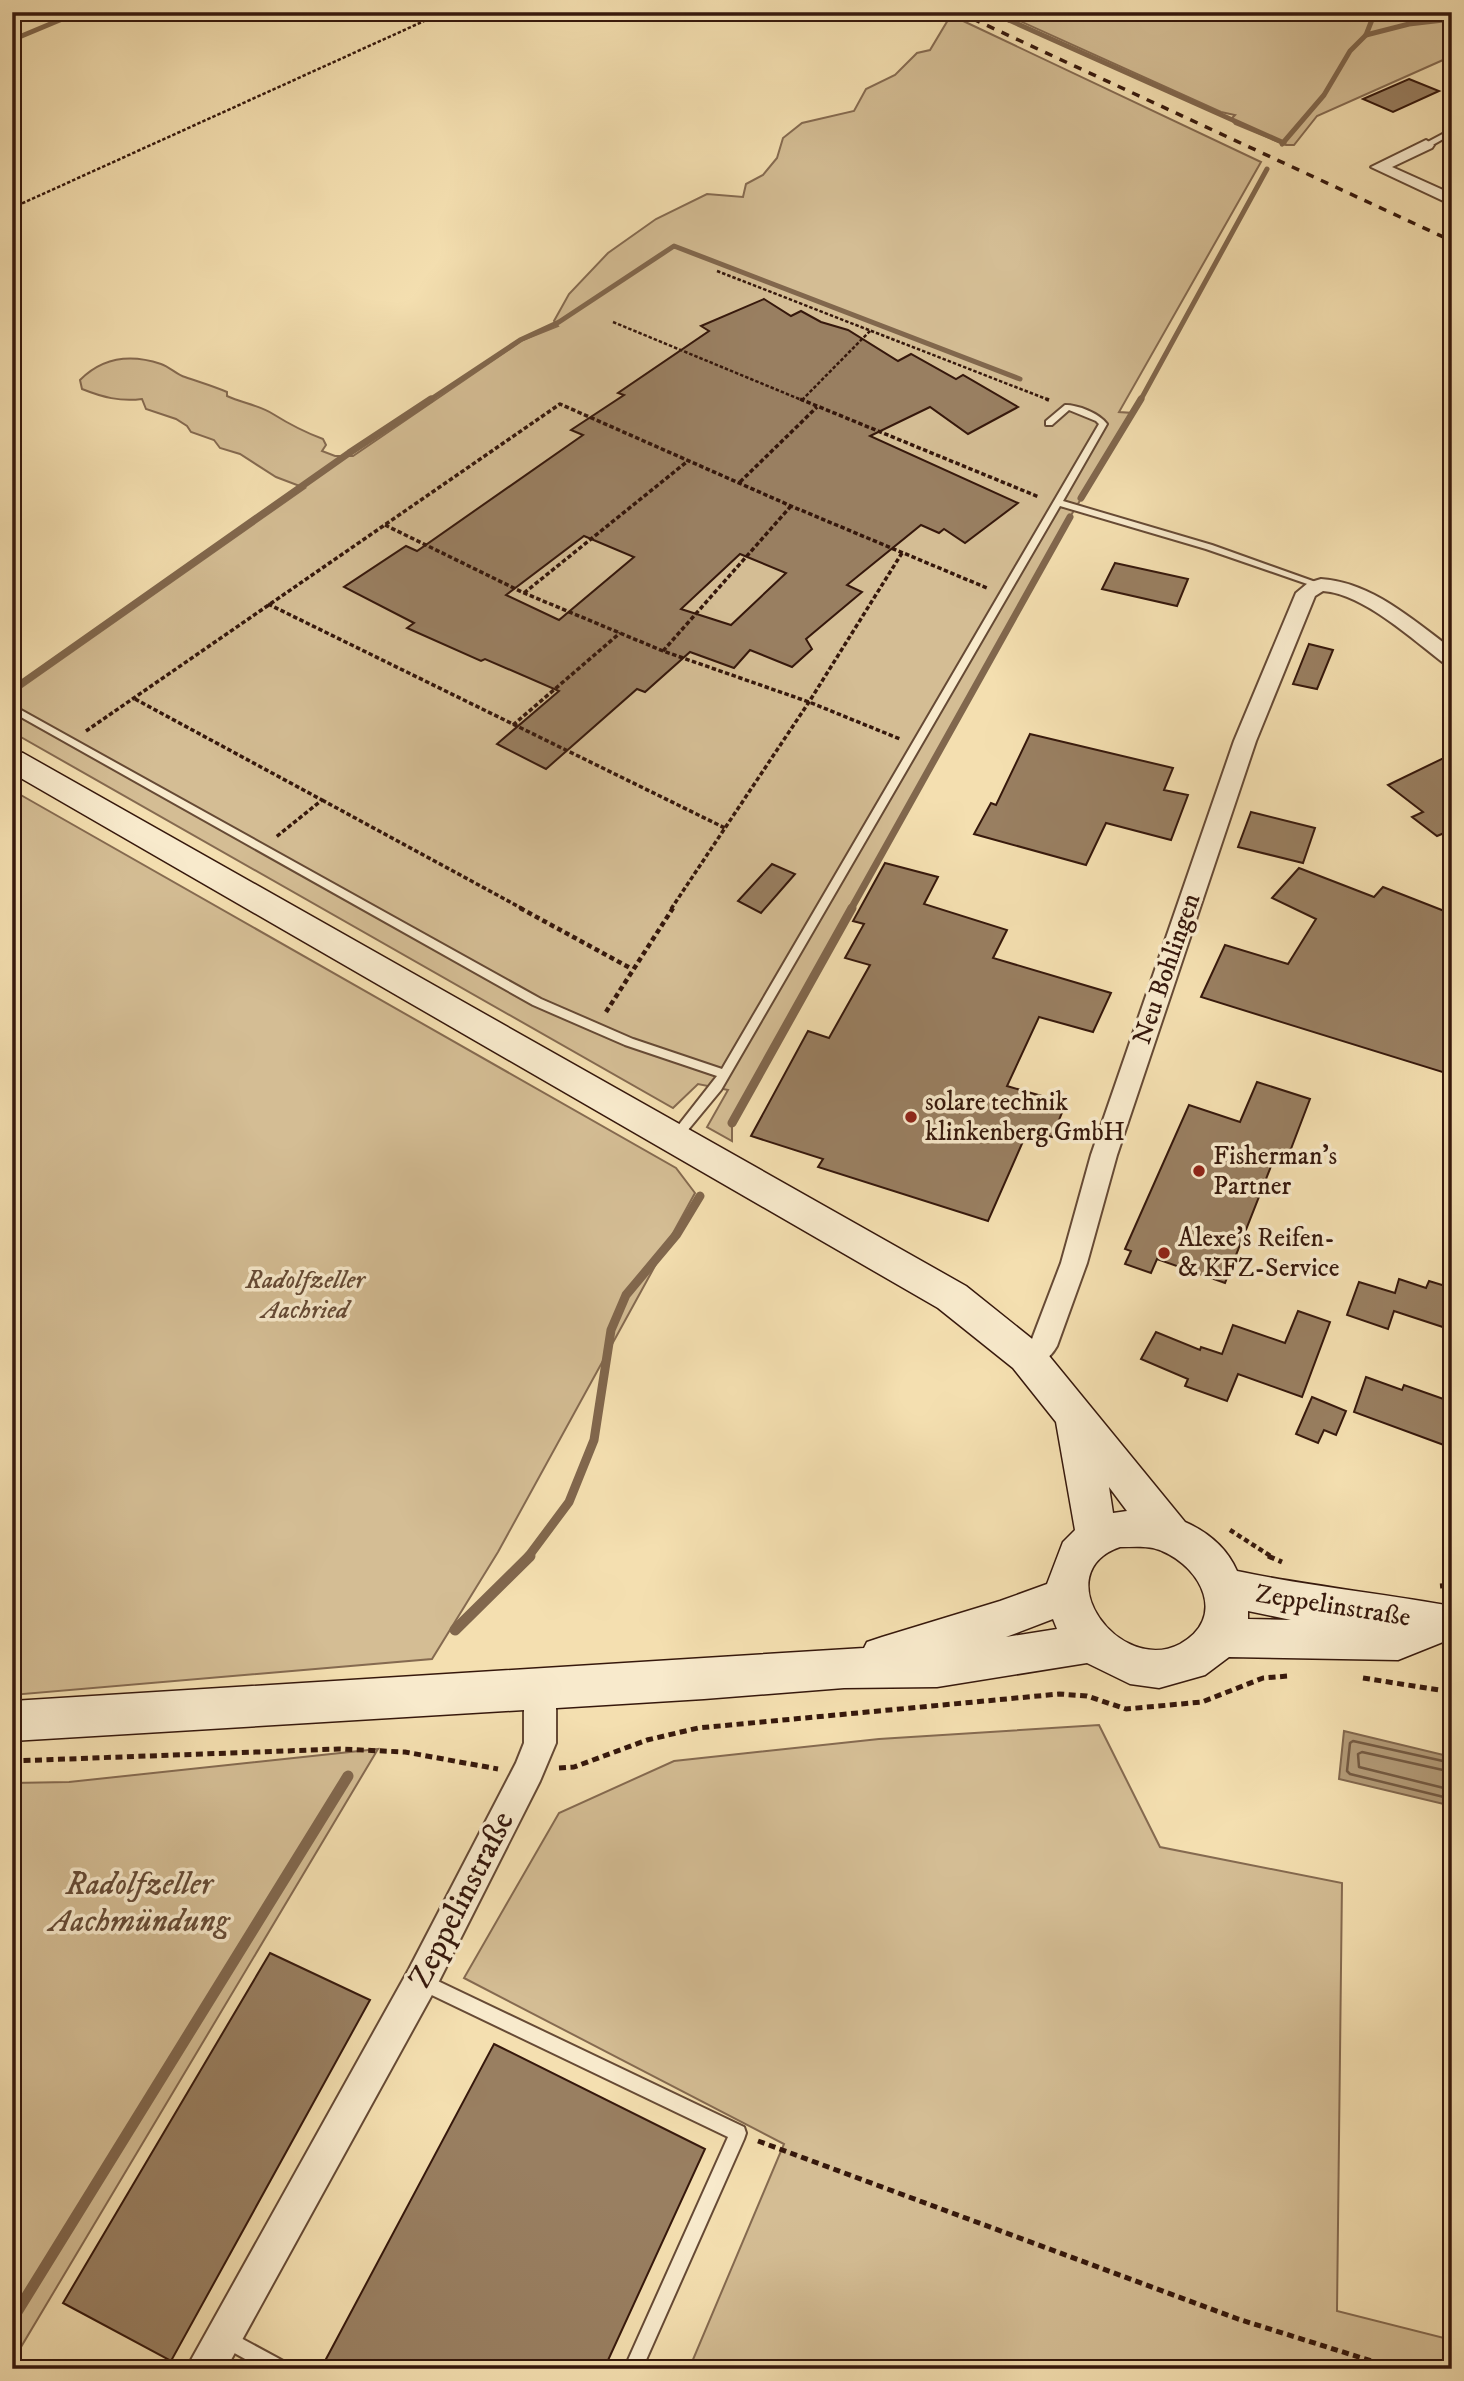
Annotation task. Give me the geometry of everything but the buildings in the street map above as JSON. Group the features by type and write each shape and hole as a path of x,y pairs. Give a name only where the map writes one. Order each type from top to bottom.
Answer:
{"main road":[{"path":"12,760 952,1297 1027,1357 1169,1532"},
{"path":"1075,1415 1097,1537"},
{"path":"1122,1528 1150,1528 1169,1532 1202,1552 1217,1569 1225,1587 1228,1608 1219,1638 1205,1653 1177,1666 1145,1668 1119,1661 1092,1643 1075,1620 1067,1594 1070,1570 1082,1550 1097,1537 1122,1528"},
{"name":"Zeppelinstraße","path":"1225,1587 1304,1604 1387,1613 1446,1625"},
{"path":"844,1668 1000,1620 1067,1594"},
{"name":"Zeppelinstraße","path":"1219,1638 1398,1641 1446,1625"},
{"path":"12,1721 844,1668 937,1667 1092,1643"}],"street":[{"path":"1426,145 1379,167 1452,200"},
{"path":"1319,585 1343,587 1361,596 1452,659"},
{"name":"Neu Bohlingen","path":"1027,1357 1044,1346 1069,1275 1104,1155 1245,741 1306,593 1319,585"},
{"name":"Zeppelinstraße","path":"205,2369 421,1981 529,1770 540,1743 540,1689"}],"lane":[{"path":"1426,145 1452,131"},
{"path":"674,1139 688,1125 724,1074 1103,424 1099,419 1068,407 1049,423"},
{"path":"1057,502 1209,547 1319,585"},
{"path":"12,708 537,1002 595,1030 662,1056 724,1074"},
{"path":"421,1981 738,2133 633,2369"},
{"path":"224,2338 281,2369"}],"path":[{"path":"12,208 444,12"},
{"path":"717,271 1068,407"},
{"path":"613,322 817,407 1057,502"},
{"path":"802,400 870,331"},
{"path":"71,741 560,404 791,506 1003,593"},
{"path":"740,482 817,407"},
{"path":"524,593 689,460"},
{"path":"663,651 791,506"},
{"path":"384,525 524,593 663,651 916,743"},
{"path":"595,1030 632,969 809,702 902,553"},
{"path":"267,604 725,828"},
{"path":"513,725 620,633"},
{"path":"135,698 632,969"},
{"path":"262,848 322,800"},
{"path":"1379,1678 1452,1692"},
{"path":"738,2133 1238,2319 1397,2369"}],"green space":[{"path":"1000,12 1452,12 1452,56 1317,116 1294,145 1286,145 1235,124 1231,119 1235,115 1221,112"},
{"path":"959,19 1261,162 1119,412 1133,413 1070,517 732,1123 732,1141 707,1127 728,1090 698,1084 673,1108 12,732 12,694 305,488 276,477 240,454 220,448 214,440 191,432 176,419 146,409 142,399 111,398 82,389 80,380 89,372 98,366 118,360 139,359 161,364 182,376 227,392 227,396 262,408 323,439 326,445 322,451 335,456 353,456 523,340 558,326 554,321 569,294 608,253 656,219 707,194 743,197 746,184 763,175 777,158 783,138 802,123 854,111 866,89 895,75 917,53 930,50 948,20"},
{"name":"Radolfzeller Aachried","path":"12,790 676,1168 695,1193 498,1552 432,1659 12,1695"},
{"path":"1099,1725 1160,1847 1342,1883 1337,2311 1452,2340 1452,2369 689,2369 784,2144 464,1978 559,1813 674,1761 879,1739"},
{"name":"Radolfzeller Aachmündung","path":"378,1749 12,2362 12,1783 69,1782"}],"water":[{"path":"1344,1731 1452,1757 1452,1806 1339,1779"}],"waterway":[{"path":"12,40 79,12"},
{"path":"991,12 1283,143"},
{"path":"1009,20 1021,12"},
{"path":"1366,35 1375,12"},
{"path":"1366,35 1409,24 1452,19"},
{"path":"1283,143 1324,95 1350,51 1366,35"},
{"path":"1140,401 1267,169"},
{"path":"428,401 520,340 559,322 674,246 1020,379"},
{"path":"12,690 349,453 431,399"},
{"path":"1081,498 1141,399"},
{"path":"851,909 1070,517"},
{"path":"732,1123 852,908"},
{"path":"528,1557 569,1502 594,1440 611,1330 626,1295 677,1234 700,1196"},
{"path":"455,1630 530,1556"},
{"path":"12,2320 348,1776"}],"railway":[{"path":"958,12 1452,241"}],"place":[{"name":"solare technik klinkenberg GmbH","path":"911,1117"},
{"name":"Fisherman's Partner","path":"1199,1171"},
{"name":"Alexe's Reifen- & KFZ-Service","path":"1164,1253"}]}
